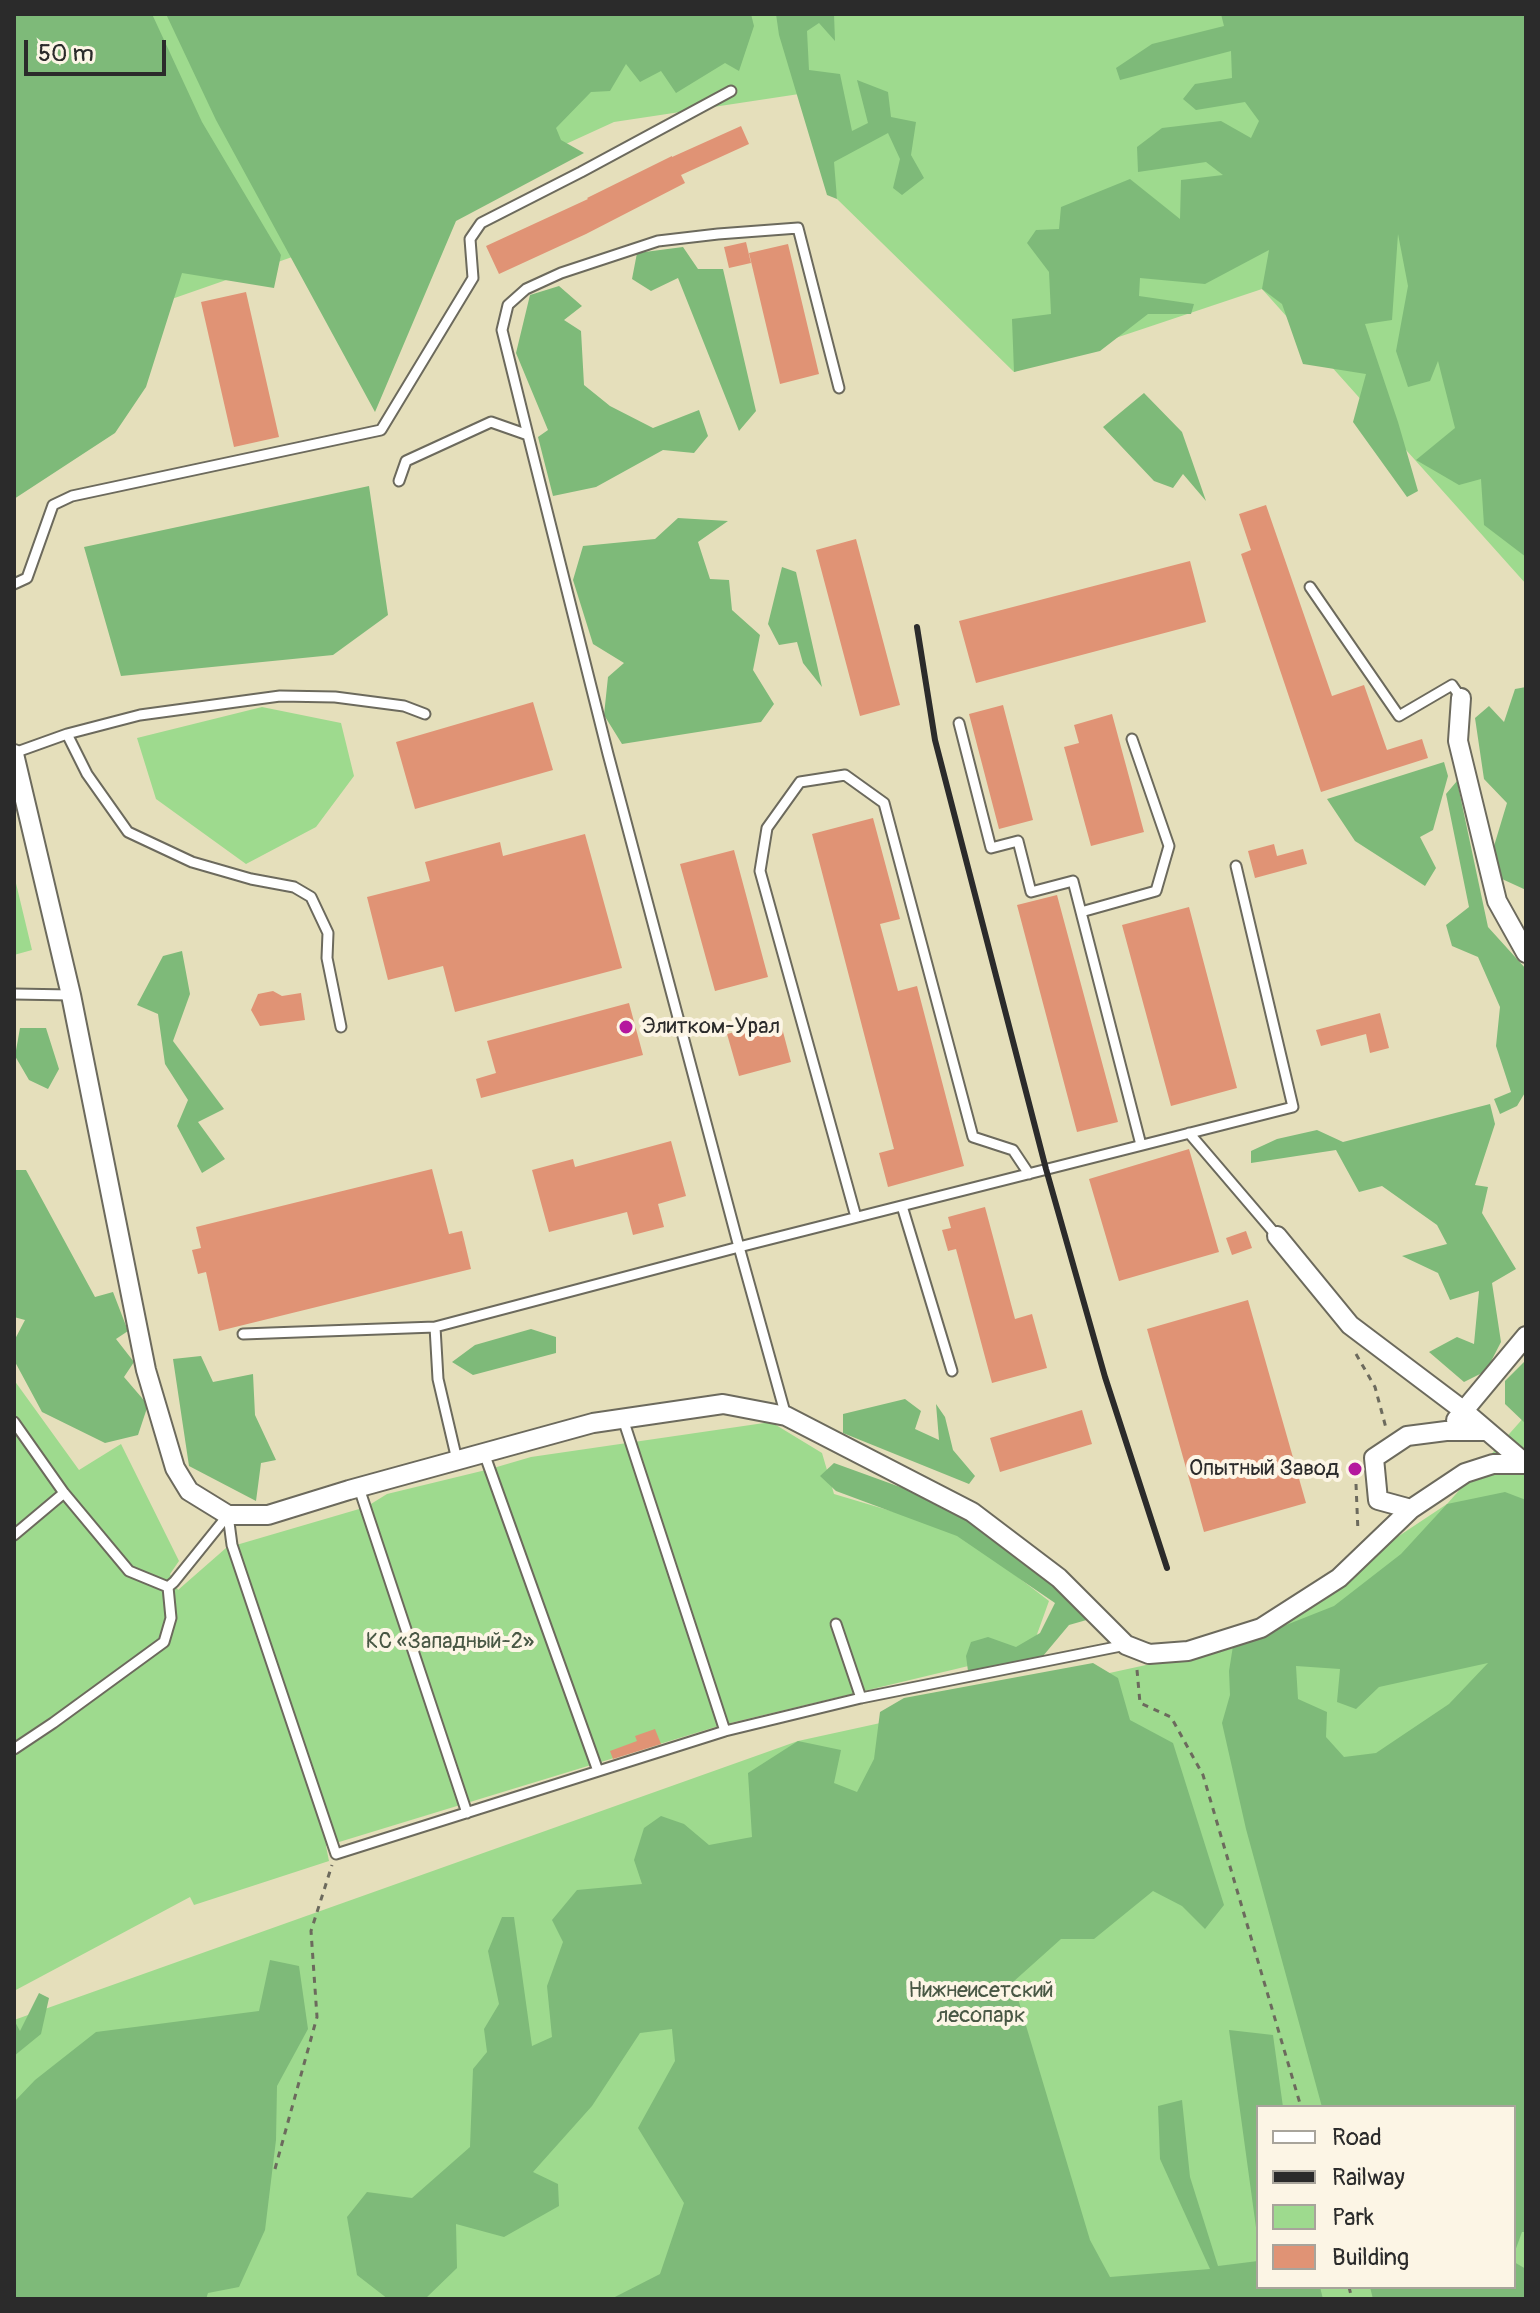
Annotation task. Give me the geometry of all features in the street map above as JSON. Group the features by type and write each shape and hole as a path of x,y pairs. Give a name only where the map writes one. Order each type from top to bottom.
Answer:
{"street":[{"path":"1461,698 1458,741 1497,901 1526,953"},
{"path":"14,753 71,995 146,1370 175,1468 189,1491 228,1515 268,1515 593,1423 723,1404 786,1416 972,1512 1059,1578 1131,1647 1149,1654 1188,1651 1261,1628 1339,1578 1411,1509 1465,1473 1493,1464 1526,1464 1464,1411 1350,1325 1277,1236"},
{"path":"1446,1431 1526,1336"},
{"path":"1411,1509 1378,1500 1374,1458 1407,1436 1446,1431 1487,1431"}],"lane":[{"path":"14,584 27,578 53,505 72,496 381,430 473,278 470,239 481,223 731,91"},
{"path":"786,1416 608,754 502,330 508,305 526,289 561,273 658,241 798,228 839,388"},
{"path":"399,481 406,461 491,422 528,435"},
{"path":"1310,587 1399,716 1452,685 1461,698"},
{"path":"14,753 67,734 140,715 280,696 335,697 404,706 425,714"},
{"path":"959,723 991,848 1018,841 1031,892 1073,881 1141,1145"},
{"path":"67,734 87,774 128,832 192,862 251,879 294,887 311,897 328,933 327,958 341,1027"},
{"path":"1081,912 1156,891 1169,846 1132,739"},
{"path":"856,1217 760,871 767,828 800,782 845,775 884,803 973,1137 1013,1150 1029,1174"},
{"path":"243,1334 435,1327 1293,1107 1236,866"},
{"path":"14,994 71,995"},
{"path":"1189,1133 1277,1236"},
{"path":"902,1206 952,1371"},
{"path":"435,1327 438,1379 457,1460"},
{"path":"623,1419 725,1731"},
{"path":"14,1422 64,1493 129,1571 168,1587"},
{"path":"484,1453 598,1771"},
{"path":"359,1488 467,1813"},
{"path":"14,1535 64,1493"},
{"path":"168,1587 228,1515"},
{"path":"228,1515 232,1545 336,1854 725,1731 861,1698 1131,1647"},
{"path":"14,1749 164,1642 171,1618 168,1587"},
{"path":"836,1624 861,1698"}],"path":[{"path":"1355,1353 1375,1387 1387,1431"},
{"path":"1356,1484 1360,1558"},
{"path":"1131,1647 1140,1703 1171,1717 1203,1775 1300,2105"},
{"path":"275,2169 317,2017 311,1931 336,1854"}],"green space":[{"path":"14,14 1526,14 1526,584 1262,289 1014,372 837,199 819,91 614,122 404,218 14,354"},
{"path":"14,14 152,14 202,122 281,255 274,288 182,273 146,387 115,433 14,499"},
{"path":"166,14 751,14 754,26 739,71 725,63 676,93 661,71 640,82 626,64 610,91 591,92 556,128 561,140 584,153 456,221 375,412 216,120"},
{"path":"776,14 834,14 835,41 819,23 807,31 809,70 840,74 852,131 868,123 857,80 888,92 891,117 916,122 911,155 924,178 902,195 893,188 900,159 888,133 834,162 837,199 827,195 779,35"},
{"path":"1221,14 1526,14 1526,557 1484,525 1481,479 1459,485 1416,460 1455,428 1438,361 1430,381 1408,387 1396,351 1408,286 1398,234 1392,320 1365,324 1418,491 1407,497 1353,422 1366,374 1303,364 1282,304 1262,289 1269,250 1205,284 1140,278 1139,296 1194,304 1191,314 1148,314 1100,351 1014,372 1012,319 1051,314 1049,272 1027,243 1036,230 1059,229 1061,207 1130,179 1180,219 1181,180 1223,175 1206,162 1138,172 1137,147 1162,128 1221,121 1251,138 1259,121 1245,102 1196,110 1183,99 1195,84 1232,78 1231,51 1120,80 1116,68 1152,44 1224,26"},
{"path":"683,247 698,269 723,269 756,411 739,431 678,278 651,291 632,279 637,253"},
{"path":"559,286 582,306 564,320 581,331 584,385 610,406 653,428 699,410 708,436 694,453 663,450 596,487 553,496 538,437 548,430 516,353 530,295"},
{"path":"1144,393 1182,432 1206,501 1183,474 1173,488 1154,481 1103,427"},
{"path":"369,486 388,615 333,655 121,676 84,547"},
{"path":"678,518 728,521 698,542 710,579 729,580 732,610 760,635 753,670 774,704 761,722 622,744 604,715 608,677 624,663 593,644 573,580 583,546 655,539"},
{"path":"782,567 796,572 822,687 803,663 797,642 779,645 768,624"},
{"path":"1526,687 1526,890 1502,879 1494,846 1507,803 1484,779 1475,718 1489,706 1504,722 1515,689"},
{"path":"262,707 341,723 354,776 316,827 246,864 156,799 137,738"},
{"path":"1444,762 1448,776 1433,830 1420,837 1436,868 1425,886 1355,841 1327,799"},
{"path":"1457,781 1488,927 1526,969 1526,1091 1517,1106 1500,1114 1494,1099 1511,1092 1496,1046 1500,1007 1478,957 1452,946 1446,925 1469,907 1446,794"},
{"path":"14,875 32,950 14,955"},
{"path":"182,951 190,994 173,1041 224,1109 198,1122 225,1159 202,1173 177,1126 188,1100 165,1064 158,1014 137,1005 163,956"},
{"path":"20,1028 46,1028 59,1069 48,1089 29,1080 15,1056"},
{"path":"1490,1104 1495,1124 1475,1185 1488,1187 1482,1213 1516,1269 1492,1283 1501,1342 1486,1371 1464,1382 1429,1352 1457,1337 1474,1344 1479,1291 1450,1300 1438,1273 1402,1256 1447,1244 1437,1225 1382,1186 1359,1192 1336,1150 1251,1163 1251,1151 1277,1139 1317,1130 1343,1142"},
{"path":"14,1170 26,1170 95,1297 113,1292 128,1331 116,1339 134,1362 124,1377 148,1405 138,1435 105,1443 42,1412 14,1360 14,1341 25,1320 14,1317"},
{"path":"531,1329 556,1337 556,1353 473,1375 452,1362 475,1345"},
{"path":"201,1356 213,1382 253,1374 255,1415 276,1460 261,1463 256,1501 189,1466 173,1359"},
{"path":"1525,1361 1526,1424 1505,1404 1505,1381"},
{"name":"КС «Западный-2»","path":"14,1380 79,1470 121,1444 179,1561 170,1574 178,1590 226,1548 366,1507 387,1494 531,1457 771,1422 822,1453 834,1494 958,1531 1049,1601 1031,1651 722,1725 326,1846 329,1861 194,1905 190,1897 14,1991"},
{"path":"905,1399 921,1411 915,1429 939,1440 936,1404 945,1417 953,1450 975,1476 969,1484 843,1433 843,1414"},
{"name":"Нижнеисетский лесопарк","path":"1526,1415 1526,2299 14,2299 14,2020 798,1741 1233,1646 1447,1504"},
{"path":"834,1463 947,1504 1051,1580 1090,1619 1069,1625 1043,1656 968,1671 966,1656 971,1642 988,1637 1016,1647 1040,1633 1055,1603 957,1536 836,1491 820,1476"},
{"path":"1505,1492 1526,1500 1526,2232 1522,2232 1516,2248 1516,2105 1321,2105 1246,1829 1222,1723 1230,1695 1229,1671 1233,1646 1334,1606 1401,1554 1447,1504","holes":["1488,1663 1449,1704 1376,1753 1344,1757 1326,1737 1327,1712 1298,1699 1296,1666 1340,1669 1337,1702 1356,1709 1379,1687"]},
{"path":"1093,1663 1118,1678 1130,1720 1173,1743 1224,1905 1205,1929 1182,1906 1153,1891 1094,1939 1061,1939 1013,1982 1090,2240 1110,2277 1210,2269 1160,2159 1158,2106 1182,2100 1190,2177 1218,2266 1256,2261 1256,2289 1320,2289 1323,2299 611,2299 660,2274 684,2203 638,2128 675,2061 672,2029 640,2033 592,2106 533,2172 558,2184 559,2206 504,2237 456,2224 457,2268 425,2299 388,2299 357,2275 347,2217 367,2192 412,2198 470,2147 473,2069 487,2052 484,2029 499,2004 488,1951 502,1917 514,1917 532,2046 552,2037 547,1986 563,1942 552,1920 577,1890 642,1884 634,1860 644,1828 661,1816 684,1824 709,1845 752,1837 748,1773 798,1741 841,1750 834,1783 857,1792 874,1759 880,1712 904,1698"},
{"path":"270,1960 299,1966 308,2029 277,2086 276,2140 265,2230 239,2287 208,2293 206,2299 14,2299 14,2102 35,2080 96,2032 259,2011"},
{"path":"39,1993 49,1998 41,2034 14,2056 14,2020 20,2031"},
{"path":"1229,2030 1273,2035 1283,2105 1256,2105 1256,2227"},
{"path":"1516,2263 1526,2269 1524,2299 1373,2299 1370,2289 1516,2289"}],"building":[{"path":"741,126 749,144 681,175 685,183 499,274 486,246"},
{"path":"746,242 751,263 729,268 724,247"},
{"path":"788,244 819,374 780,384 749,253"},
{"path":"246,292 279,437 234,447 201,302"},
{"path":"1266,505 1332,696 1364,685 1387,750 1422,739 1428,758 1321,792 1241,554 1251,550 1239,514"},
{"path":"856,539 900,705 860,716 816,550"},
{"path":"1190,561 1206,622 976,683 959,621"},
{"path":"533,702 553,770 415,809 396,742"},
{"path":"1003,705 1033,820 999,829 969,714"},
{"path":"1112,714 1144,832 1091,846 1064,747 1079,743 1074,725"},
{"path":"873,818 900,919 880,924 898,991 917,986 964,1166 888,1187 879,1153 894,1149 812,834"},
{"path":"585,834 622,968 455,1012 443,966 388,980 367,897 430,881 425,862 500,842 503,856"},
{"path":"1274,844 1277,856 1303,849 1307,864 1255,878 1248,851"},
{"path":"734,850 768,977 715,991 680,864"},
{"path":"1057,895 1118,1122 1077,1132 1017,905"},
{"path":"1189,907 1237,1088 1171,1106 1122,925"},
{"path":"273,991 282,996 301,993 305,1020 260,1026 251,1010 258,994"},
{"path":"629,1003 643,1055 481,1098 476,1079 496,1073 487,1041"},
{"path":"1380,1013 1389,1048 1370,1053 1366,1034 1321,1046 1316,1030"},
{"path":"782,1028 791,1062 739,1076 727,1034 746,1029 748,1036"},
{"path":"671,1141 686,1196 658,1204 664,1227 633,1235 627,1212 549,1232 532,1170 573,1159 575,1167"},
{"path":"1189,1149 1219,1252 1119,1281 1089,1179"},
{"path":"432,1169 449,1234 462,1231 471,1269 219,1331 206,1272 198,1274 192,1250 201,1248 196,1227"},
{"path":"985,1207 1015,1319 1032,1314 1047,1368 992,1383 956,1249 948,1251 942,1230 951,1228 948,1217"},
{"path":"1246,1231 1252,1248 1232,1255 1226,1238"},
{"path":"1248,1300 1306,1503 1204,1532 1147,1329"},
{"path":"1082,1410 1092,1444 1000,1472 990,1438"},
{"path":"655,1729 661,1744 613,1759 610,1751 637,1741 635,1736"}],"railway":[{"path":"917,627 935,740 1046,1169 1105,1377 1167,1568"}],"place":[{"name":"Элитком-Урал","path":"626,1027"},
{"name":"Опытный Завод","path":"1355,1469"}]}
